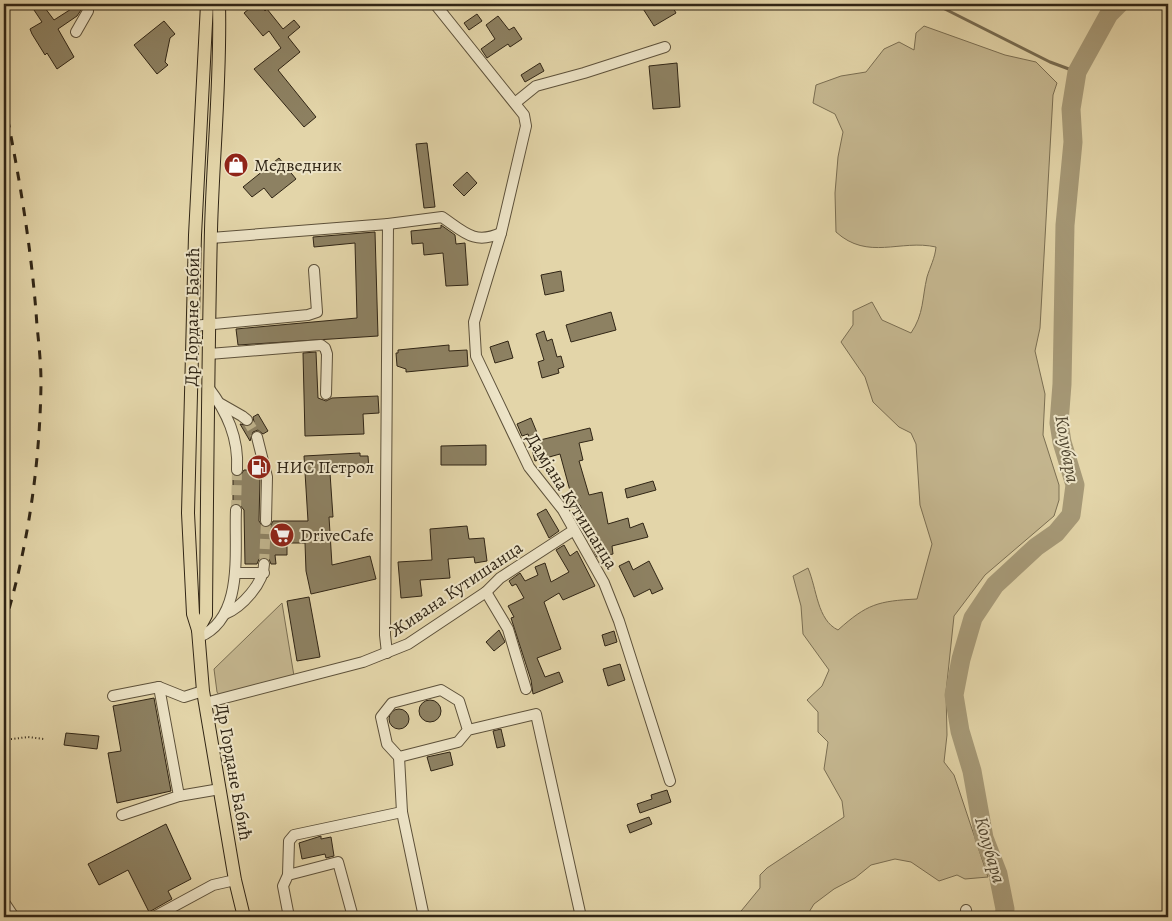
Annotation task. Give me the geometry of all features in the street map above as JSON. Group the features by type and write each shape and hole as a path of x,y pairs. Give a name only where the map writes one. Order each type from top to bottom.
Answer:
{"main road":[{"name":"Др Гордане Бабић","path":"207,4 195,236 188,513 193,614 198,634 204,697 235,880 244,917"},
{"name":"Др Гордане Бабић","path":"198,634 206,615 209,326 214,133 220,72 219,4"}],"street":[{"path":"76,32 88,11 86,4"},
{"name":"Дамјана Кутишанца","path":"435,4 524,115 526,136 501,233 474,322 476,356 529,467 563,510 604,584 619,621 670,781"},
{"path":"515,103 536,86 584,74 665,47"},
{"path":"211,238 388,224 442,217 472,238 488,238 501,233"},
{"path":"388,224 385,635 388,653"},
{"path":"193,326 209,326 317,312 314,270"},
{"path":"209,354 321,345 325,348 326,354 326,394"},
{"path":"208,387 221,404 235,437 238,470"},
{"path":"221,404 246,420"},
{"path":"257,437 267,477 266,521"},
{"path":"225,614 235,573 236,510"},
{"name":"Живана Кутишанца","path":"159,687 184,697 204,697 363,662 388,653 408,644 486,592 500,578 574,530"},
{"path":"198,634 207,633 225,614 235,610 244,602 264,568 235,573"},
{"path":"486,592 508,629 526,689"},
{"path":"113,696 159,687 179,796"},
{"path":"424,917 402,812 399,757 387,744 380,717 392,703 441,690 459,701 468,730"},
{"path":"399,757 458,742 468,730 536,714 580,917"},
{"path":"122,815 179,796 220,789"},
{"path":"290,917 283,886 288,875 289,841 294,835 402,812"},
{"path":"288,875 338,862 353,917"},
{"path":"154,917 213,885 235,880"},
{"path":"4,902 14,917"}],"path":[{"path":"4,740 28,737 44,739"}],"shaded area":[{"path":"924,26 1005,55 1036,62 1057,83 1053,95 1040,328 1035,351 1045,394 1043,435 1059,485 1059,500 1054,516 985,575 954,616 946,692 947,735 944,762 954,775 988,877 965,879 957,875 939,881 911,862 895,859 871,865 855,878 834,889 814,904 806,917 726,917 737,916 760,888 760,875 767,868 844,817 842,801 824,769 828,742 818,732 818,712 807,700 822,686 829,670 803,634 801,606 793,576 808,568 822,612 831,625 838,630 865,609 892,601 917,599 932,544 920,505 916,444 911,433 899,427 873,402 865,377 841,342 853,325 853,311 872,302 882,320 911,333 918,319 936,247 910,245 872,247 848,241 836,232 835,193 838,157 843,132 835,114 813,103 816,85 841,76 866,72 884,49 899,42 914,50 916,33"},
{"path":"282,603 294,676 219,695 214,669"}],"building":[{"path":"30,4 42,4 54,20 79,4 81,10 77,16 58,29 74,57 57,69 47,53 45,55 32,34 30,29 42,22"},
{"path":"255,4 260,4 265,11 267,9 283,29 294,20 300,27 288,37 300,52 278,70 316,117 304,127 254,69 281,48 269,31 263,36 244,13"},
{"path":"640,4 671,4 676,13 654,26"},
{"path":"477,14 482,21 469,30 464,23"},
{"path":"498,16 509,30 514,27 522,39 510,47 508,44 487,58 481,49 495,39 486,25"},
{"path":"164,21 175,34 170,38 165,62 168,65 157,74 134,45"},
{"path":"540,63 544,71 525,82 521,75"},
{"path":"677,63 680,107 653,109 649,66"},
{"path":"427,143 435,207 424,208 416,144"},
{"path":"279,158 296,179 272,198 264,188 252,197 243,187"},
{"path":"467,172 477,183 464,196 453,185"},
{"path":"441,225 455,235 456,244 465,243 468,285 446,286 443,253 424,255 423,243 412,244 411,231 441,228"},
{"path":"375,232 378,336 238,345 236,329 357,318 355,243 314,247 313,237"},
{"path":"561,271 564,291 545,295 541,275"},
{"path":"611,312 616,330 571,342 566,325"},
{"path":"544,331 547,341 552,339 557,357 561,356 564,367 558,369 559,373 542,378 538,362 544,360 536,334"},
{"path":"508,341 513,358 495,363 490,347"},
{"path":"449,345 449,351 467,350 468,366 406,372 406,369 397,366 396,353 398,353 398,350"},
{"path":"316,352 318,398 326,401 332,398 378,396 379,413 363,414 364,434 305,436 303,353"},
{"path":"258,414 268,431 263,434 258,430 253,432 250,441 240,424 250,426 254,422 253,417"},
{"path":"531,418 540,440 590,428 593,440 579,443 583,460 579,461 589,495 602,492 608,524 628,518 630,528 643,523 648,537 612,546 613,554 597,557 583,521 586,520 580,505 571,507 568,499 572,498 560,454 535,461 528,434 522,436 517,424"},
{"path":"486,445 486,465 441,465 441,446"},
{"path":"360,453 360,456 368,456 369,470 330,473 333,517 329,517 332,565 370,556 376,579 311,594 306,571 305,543 287,543 287,555 275,555 276,564 271,564 269,559 264,557 259,559 257,564 245,564 244,510 239,504 233,504 233,476 240,476 244,470 258,470 260,478 259,521 263,527 270,527 273,521 308,521 304,456"},
{"path":"653,481 656,490 627,498 625,489"},
{"path":"546,509 559,531 549,538 537,514"},
{"path":"467,526 469,539 484,538 487,561 475,563 474,557 448,559 450,578 420,580 422,596 401,598 398,562 432,560 430,529"},
{"path":"564,545 570,556 577,551 595,586 563,600 559,593 544,602 561,649 537,658 545,677 559,672 563,682 533,694 531,680 511,618 514,617 508,606 524,598 516,584 512,586 509,581 520,573 525,581 538,575 535,567 545,563 551,582 569,572 556,550"},
{"path":"629,561 633,570 649,561 663,589 652,594 650,589 634,597 619,566"},
{"path":"309,597 320,657 297,661 287,601"},
{"path":"499,630 505,642 494,651 486,642"},
{"path":"614,631 617,642 605,646 602,635"},
{"path":"620,664 625,680 608,686 603,669"},
{"path":"154,698 171,791 117,803 108,753 121,751 113,706"},
{"path":"430,700 438,703 441,711 438,719 430,722 422,719 419,711 422,703"},
{"path":"399,709 406,712 409,719 406,726 399,729 392,726 389,719 392,712"},
{"path":"501,729 505,746 497,748 493,731"},
{"path":"66,733 99,736 97,749 64,745"},
{"path":"450,752 453,765 431,771 427,757"},
{"path":"667,790 671,802 640,813 637,804 652,799 651,795"},
{"path":"649,817 652,824 630,833 627,825"},
{"path":"166,824 191,879 168,891 172,899 149,912 128,870 99,885 88,864"},
{"path":"321,836 321,839 331,837 334,856 326,858 325,854 302,859 299,843"}],"waterway":[{"path":"935,4 1050,62 1077,72"},
{"name":"Колубара","path":"1004,917 1005,909 998,874 984,838 972,771 960,731 954,695 961,659 973,618 995,585 1036,547 1056,533 1071,515 1075,485 1062,442 1059,423 1062,384 1065,225 1073,142 1071,109 1077,72 1109,14 1119,4"}],"tunnel":[{"path":"247,420 257,437"},
{"path":"236,510 237,470"},
{"path":"264,564 266,521"}],"railway":[{"path":"4,101 20,185 28,241 35,298 41,383 38,444 31,506 20,567 4,626"}],"place":[{"name":"Медведник","path":"236,165"},
{"name":"НИС Петрол","path":"259,467"},
{"name":"DriveCafe","path":"282,535"}]}
